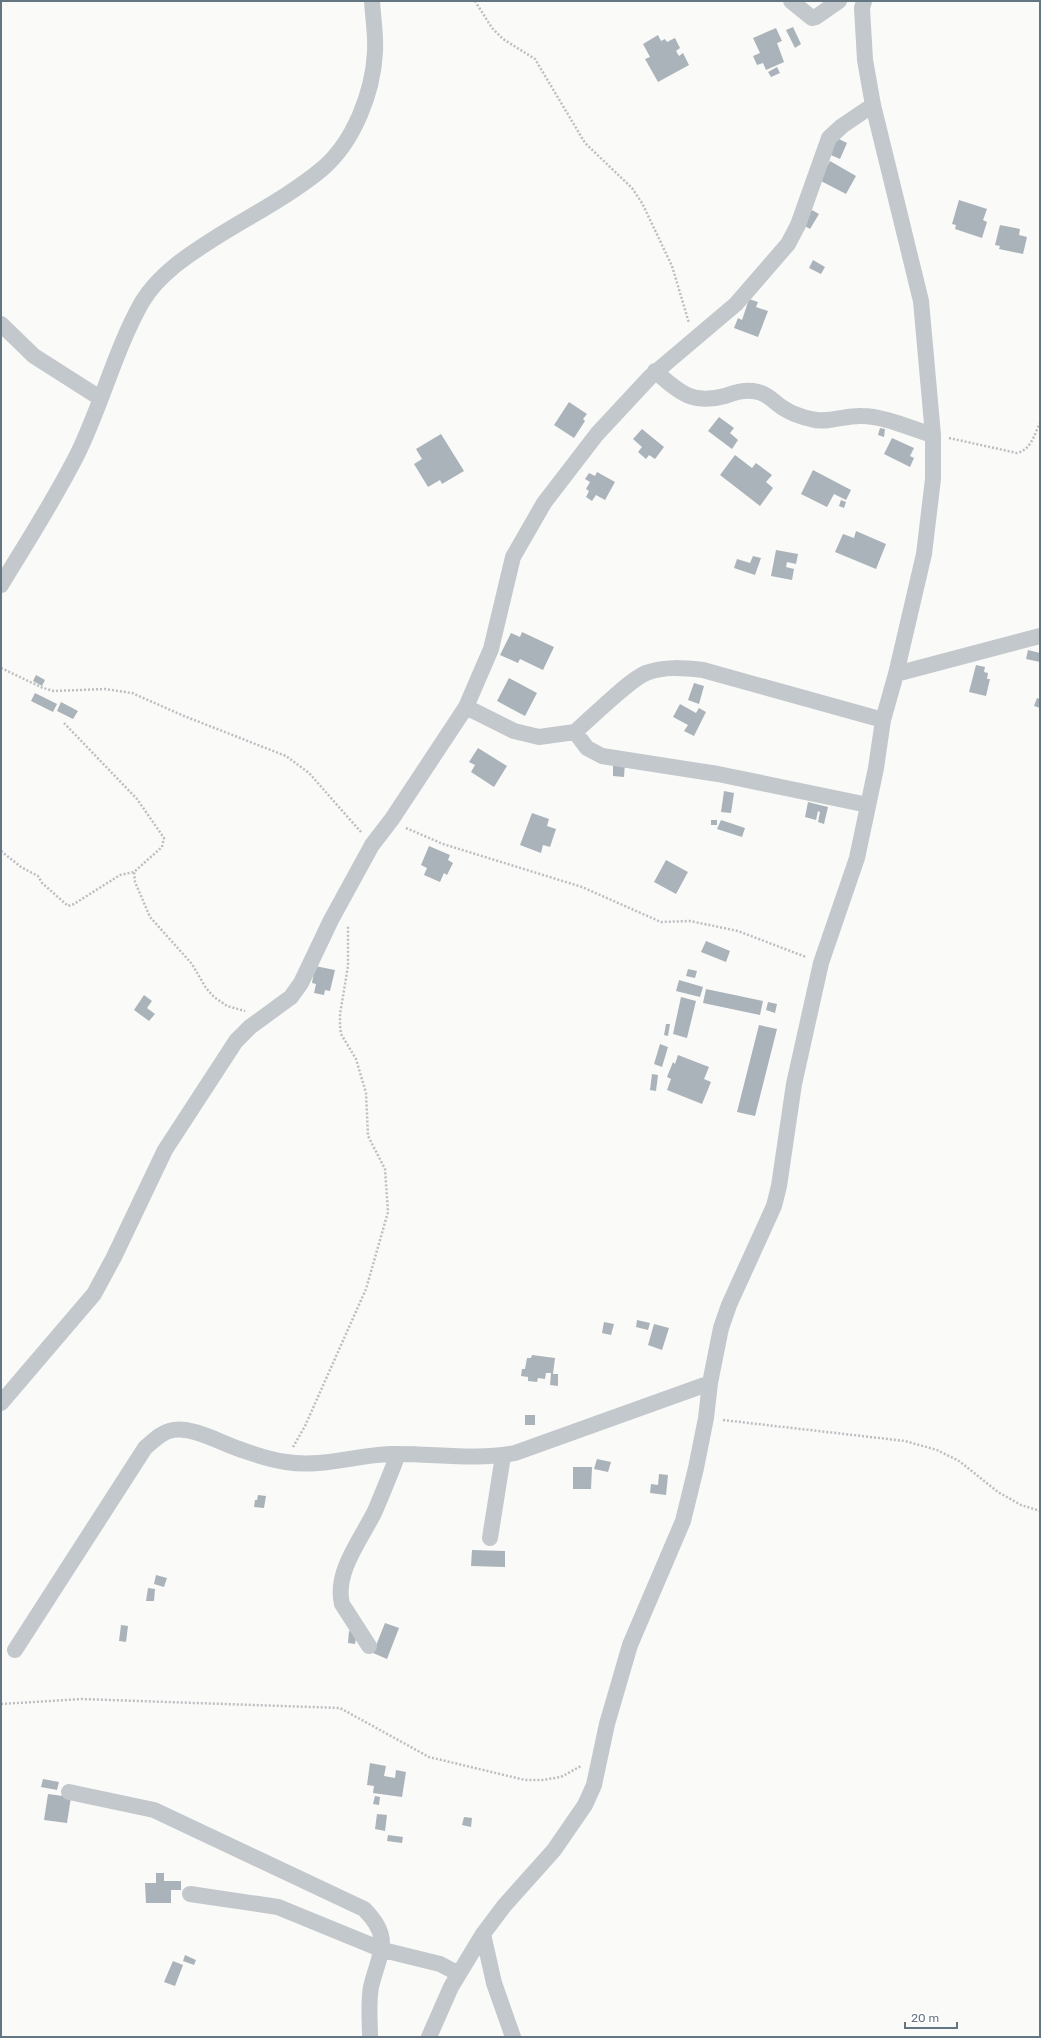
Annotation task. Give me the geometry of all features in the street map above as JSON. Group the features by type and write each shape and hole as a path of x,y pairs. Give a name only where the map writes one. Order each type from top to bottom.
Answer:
{"street":[{"path":"1,585 78,452 100,398 143,302 166,273 188,255 304,182 323,168 344,144 357,119 372,74 375,51 372,1"},
{"path":"790,1 812,18 816,17 839,1"},
{"path":"429,2037 458,1974 483,1934 504,1906 554,1850 584,1804 594,1785 607,1724 630,1645 683,1521 706,1418 710,1383 721,1328 729,1305 774,1206 779,1186 794,1084 821,963 857,858 876,768 883,720 896,674 924,554 933,480 933,435 920,301 873,105 865,60 862,8 864,1"},
{"path":"1,1403 94,1294 114,1257 165,1150 236,1041 250,1027 291,997 301,983 331,920 372,845 392,819 466,707 490,649 513,557 544,503 597,434 655,371 736,304 788,244 798,225 829,138 842,126 873,105"},
{"path":"1,324 34,356 100,398"},
{"path":"655,371 675,388 696,400 712,400 740,391 758,392 765,394 783,408 813,420 834,420 863,416 933,435"},
{"path":"896,674 1040,636"},
{"path":"466,707 514,731 539,737 575,732 645,673 676,667 703,670 883,720"},
{"path":"575,732 587,748 602,756 718,774 868,805"},
{"path":"15,1650 145,1448 156,1437 174,1429 186,1430 242,1450 285,1462 319,1464 378,1455 398,1454 480,1457 503,1456 515,1454 710,1383"},
{"path":"369,1646 342,1604 340,1597 341,1586 345,1568 375,1511 398,1454"},
{"path":"490,1538 503,1456"},
{"path":"69,1792 154,1810 364,1909 380,1933 383,1950 371,1988 370,2037"},
{"path":"190,1894 278,1907 383,1950 440,1964 458,1974"},
{"path":"483,1934 494,1983 513,2037"}],"path":[{"path":"475,1 492,28 504,39 535,59 585,143 632,188 642,203 672,266 694,338"},
{"path":"933,435 1017,453 1024,452 1028,448 1040,423"},
{"path":"1,668 43,688 54,691 105,689 132,693 184,716 286,756 308,774 372,845"},
{"path":"1,851 21,867 38,876 47,887 68,906 74,904 120,875 134,872 162,847 164,838 161,832 137,799 64,723"},
{"path":"392,819 414,832 443,844 582,887 661,922 690,921 738,931 821,963"},
{"path":"134,872 134,882 150,917 192,964 206,988 214,997 227,1006 243,1011 273,1011"},
{"path":"285,1462 305,1426 366,1289 388,1212 384,1169 368,1136 366,1094 356,1059 341,1034 340,1014 348,966 348,924"},
{"path":"706,1418 905,1441 930,1448 959,1461 998,1492 1021,1505 1040,1511"},
{"path":"1,1704 81,1699 340,1708 429,1756 525,1780 542,1780 561,1777 601,1755"}],"building":[{"path":"793,27 801,44 795,48 786,30"},
{"path":"776,28 782,41 777,43 784,62 766,70 763,63 757,65 753,56 760,53 753,38"},
{"path":"658,35 661,41 665,39 667,42 675,38 680,48 676,51 679,56 683,53 689,65 658,82 645,59 650,57 643,44"},
{"path":"777,67 780,73 771,77 768,72"},
{"path":"833,136 847,143 840,159 826,153"},
{"path":"830,161 856,176 846,194 819,180"},
{"path":"959,200 987,209 983,220 987,222 982,238 955,229 956,225 952,224"},
{"path":"812,210 819,214 810,229 803,225"},
{"path":"1000,225 1020,229 1019,235 1027,237 1023,254 999,249 1000,246 995,245"},
{"path":"813,260 825,267 821,274 809,268"},
{"path":"749,299 758,302 756,307 768,311 758,337 734,328 738,318 742,320"},
{"path":"569,402 587,414 583,419 585,421 574,438 554,425"},
{"path":"719,417 734,428 730,433 738,440 732,449 708,431"},
{"path":"880,428 885,429 884,437 878,435"},
{"path":"642,429 664,447 655,459 649,455 646,459 638,452 642,447 633,439"},
{"path":"441,434 464,471 442,484 440,480 428,487 414,464 422,459 416,449"},
{"path":"892,438 914,448 910,456 914,458 910,467 884,454"},
{"path":"735,455 752,468 756,463 772,475 766,482 773,488 760,506 720,475"},
{"path":"813,470 851,490 846,500 834,494 827,507 801,494"},
{"path":"597,472 615,482 605,500 596,495 592,501 586,497 589,491 586,489 590,482 585,479 589,473 595,476"},
{"path":"841,500 846,502 844,508 839,506"},
{"path":"856,531 886,544 876,569 835,552 843,534 854,538"},
{"path":"776,550 798,554 796,564 787,562 786,567 794,569 792,580 771,576"},
{"path":"753,556 761,558 755,575 734,568 737,559 750,563"},
{"path":"522,632 554,647 543,670 520,659 518,663 500,655 511,633 520,637"},
{"path":"1028,650 1040,653 1040,662 1026,659"},
{"path":"976,665 985,667 984,672 988,673 987,679 990,679 986,696 969,692"},
{"path":"36,675 45,680 42,686 33,681"},
{"path":"509,678 537,693 525,716 497,701"},
{"path":"694,683 704,686 699,704 688,700"},
{"path":"35,693 57,704 53,712 31,701"},
{"path":"1037,698 1040,699 1040,708 1034,706"},
{"path":"61,702 78,711 73,719 57,711"},
{"path":"680,704 696,713 699,708 706,712 694,736 684,731 688,725 673,717"},
{"path":"478,748 507,766 494,787 471,772 475,765 469,762"},
{"path":"613,762 625,763 624,777 613,776"},
{"path":"724,791 734,793 731,813 721,812"},
{"path":"808,802 828,807 824,824 818,822 820,812 818,811 816,820 805,817"},
{"path":"532,813 549,819 547,826 556,829 550,847 543,845 541,853 520,845"},
{"path":"711,820 717,820 717,825 711,825"},
{"path":"721,820 745,828 742,837 717,829"},
{"path":"429,846 450,855 448,860 453,863 447,875 444,873 440,882 424,875 427,868 421,865"},
{"path":"666,860 688,872 676,894 654,882"},
{"path":"706,941 730,951 726,962 701,952"},
{"path":"315,966 335,970 330,991 325,990 324,995 314,993 316,984 312,983"},
{"path":"688,969 697,971 695,978 686,976"},
{"path":"679,980 703,987 700,997 676,991"},
{"path":"706,989 763,1001 760,1015 703,1003"},
{"path":"144,995 152,1001 147,1008 155,1014 149,1021 134,1010"},
{"path":"681,997 696,1001 687,1038 673,1034"},
{"path":"768,1002 777,1004 775,1013 766,1010"},
{"path":"666,1024 670,1024 668,1036 664,1035"},
{"path":"759,1025 777,1029 755,1116 737,1112"},
{"path":"660,1044 668,1047 662,1067 654,1064"},
{"path":"678,1055 709,1067 704,1079 711,1082 702,1104 667,1090 671,1079 667,1077 673,1062 675,1064"},
{"path":"652,1074 658,1075 656,1091 650,1090"},
{"path":"637,1320 650,1323 648,1330 636,1327"},
{"path":"604,1322 614,1324 611,1335 602,1333"},
{"path":"654,1324 669,1328 662,1350 648,1345"},
{"path":"532,1355 555,1358 553,1374 558,1374 558,1386 550,1385 551,1373 546,1373 545,1379 538,1378 537,1382 528,1381 528,1377 521,1376 522,1369 525,1369 527,1358 531,1358"},
{"path":"525,1415 535,1415 535,1425 525,1425"},
{"path":"597,1459 611,1462 608,1472 594,1469"},
{"path":"573,1467 592,1467 591,1489 573,1489"},
{"path":"659,1474 668,1475 666,1495 650,1493 651,1484 658,1485"},
{"path":"258,1495 266,1496 264,1508 254,1507 255,1500 257,1500"},
{"path":"472,1550 505,1551 505,1567 471,1566"},
{"path":"156,1575 167,1578 164,1587 154,1584"},
{"path":"148,1588 155,1589 154,1601 146,1601"},
{"path":"385,1623 399,1628 387,1659 373,1653"},
{"path":"121,1625 128,1626 126,1642 119,1641"},
{"path":"349,1631 357,1632 355,1644 348,1643"},
{"path":"370,1763 386,1766 384,1776 395,1778 396,1770 406,1772 402,1797 373,1793 374,1786 367,1785"},
{"path":"43,1779 59,1782 57,1790 41,1787"},
{"path":"48,1794 71,1797 67,1823 44,1820"},
{"path":"375,1796 380,1797 379,1805 373,1804"},
{"path":"377,1814 387,1815 385,1831 375,1829"},
{"path":"464,1817 472,1818 471,1827 462,1825"},
{"path":"388,1835 403,1837 402,1843 387,1841"},
{"path":"156,1873 164,1873 164,1881 181,1881 181,1890 171,1890 171,1903 146,1903 145,1883 156,1883"},
{"path":"185,1955 196,1960 194,1965 183,1961"},
{"path":"173,1961 183,1965 175,1986 164,1982"}]}
